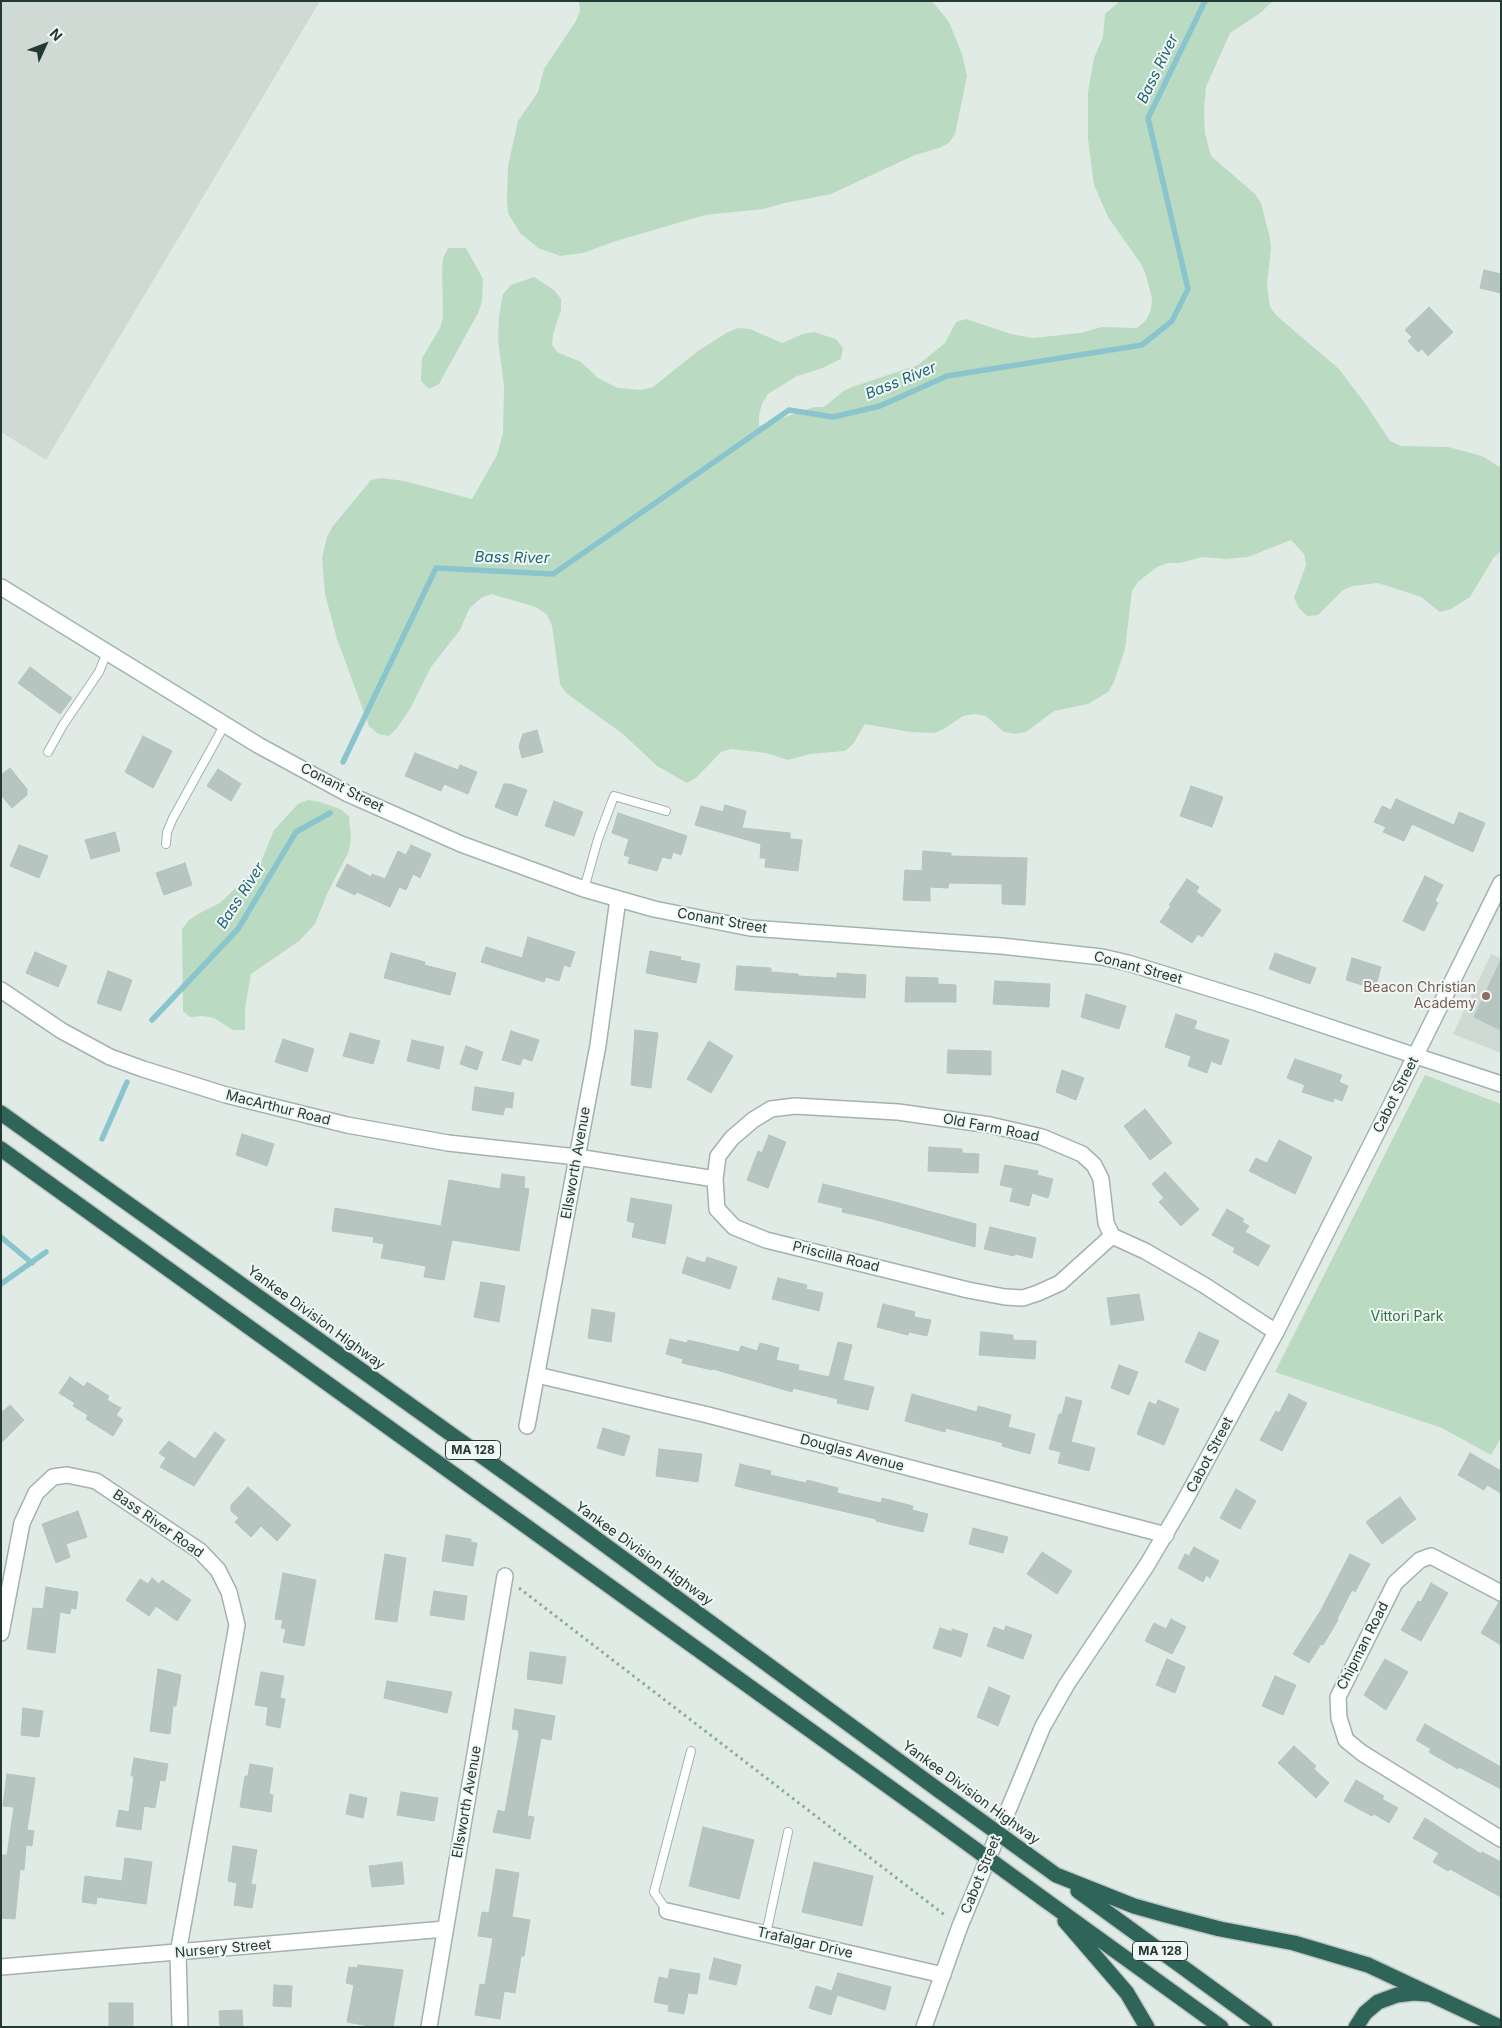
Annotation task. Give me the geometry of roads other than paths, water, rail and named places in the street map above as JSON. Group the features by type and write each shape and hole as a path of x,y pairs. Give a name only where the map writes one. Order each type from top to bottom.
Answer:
{"highway":[{"name":"Yankee Division Highway","path":"1,1113 560,1512 1265,2027"},
{"name":"MA 128","path":"1,1149 1221,2027"},
{"path":"1056,1875 1134,1906 1220,1929 1294,1943 1345,1957 1390,1974 1500,2027"},
{"path":"1045,1900 1118,1981 1147,2027"},
{"path":"1356,2027 1365,2014 1378,2002 1397,1995 1431,1994"}],"street":[{"name":"Conant Street","path":"1,587 225,724 348,794 461,844 584,889 654,909 750,928 1001,946 1102,957 1128,963 1257,1003 1501,1084"},
{"name":"Cabot Street","path":"924,2027 960,1926 1030,1758 1056,1703 1166,1535 1276,1332 1416,1056 1501,883"},
{"name":"Ellsworth Avenue","path":"527,1426 598,1045 618,899"},
{"name":"MacArthur Road","path":"1,990 62,1031 110,1057 143,1070 226,1095 347,1125 439,1142 577,1157"},
{"name":"Old Farm Road","path":"715,1178 718,1156 732,1138 753,1120 771,1109 795,1106 898,1112 990,1125 1042,1137 1082,1154 1094,1165 1101,1179 1106,1223 1112,1236"},
{"path":"577,1157 715,1178"},
{"name":"Priscilla Road","path":"715,1178 717,1209 734,1228 776,1242 968,1290 1005,1297 1023,1298 1060,1283 1112,1236"},
{"path":"1112,1236 1145,1251 1204,1285 1276,1332"},
{"name":"Douglas Avenue","path":"537,1375 708,1416 1166,1535"},
{"name":"Bass River Road","path":"1,1633 22,1523 36,1492 52,1477 67,1475 96,1481 200,1551 218,1570 230,1592 236,1625 178,1953 180,2027"},
{"name":"Chipman Road","path":"1501,1593 1431,1556 1420,1560 1395,1583 1338,1697 1339,1718 1346,1740 1362,1753 1501,1839"},
{"name":"Ellsworth Avenue","path":"429,2027 505,1576"},
{"name":"Trafalgar Drive","path":"667,1911 943,1975"},
{"name":"Nursery Street","path":"1,1967 445,1929"}],"lane":[{"path":"48,752 53,741 99,672 108,652"},
{"path":"166,844 167,832 173,818 225,724"},
{"path":"584,889 598,839 614,796 666,811"},
{"path":"667,1911 654,1892 691,1751"},
{"path":"766,1934 788,1832"}],"waterway":[{"name":"Bass River","path":"343,762 436,568 553,574 789,410 833,417 880,406 947,376 1142,345 1172,321 1188,289 1148,118 1205,1"},
{"name":"Bass River","path":"152,1020 238,929 296,832 330,813"},
{"name":"Bass River","path":"102,1139 127,1082"},
{"path":"1,1237 32,1263"},
{"name":"Bass River","path":"1,1284 46,1252"}],"place":[{"name":"Beacon Christian Academy","path":"1486,996"}],"park label":[{"name":"Vittori Park","path":"1407,1317"}]}
